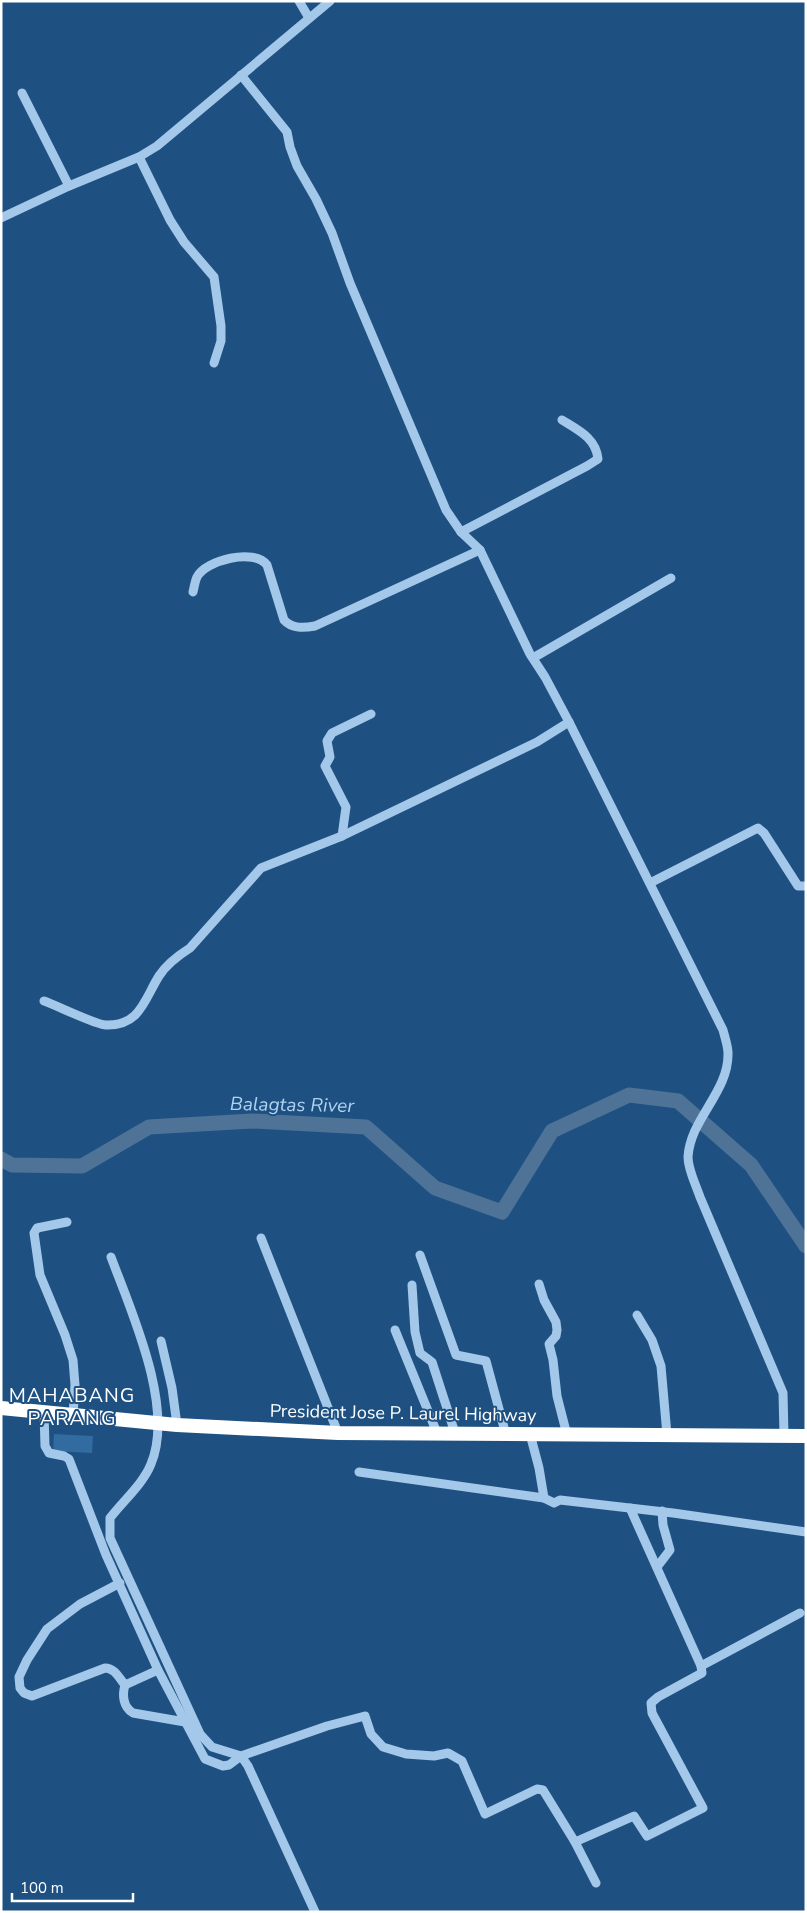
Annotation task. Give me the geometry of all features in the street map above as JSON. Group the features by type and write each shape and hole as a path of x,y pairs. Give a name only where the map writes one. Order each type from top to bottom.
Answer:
{"highway":[{"name":"President Jose P. Laurel Highway","path":"1,1408 157,1424 338,1433 806,1436"}],"street":[{"path":"298,1 309,18"},
{"path":"1,218 68,186 139,157 157,146 330,1"},
{"path":"241,75 287,132 290,148 297,166 332,234 350,283 446,510 461,532 480,550 533,658 545,676 569,722 723,1030 728,1053 726,1067 718,1089 695,1130 688,1158 690,1170 700,1197 783,1393 784,1435"},
{"path":"22,94 68,186"},
{"path":"139,157 170,220 184,242 214,278 221,334 214,363"},
{"path":"461,532 598,459 598,452 585,434 562,420"},
{"path":"193,592 197,577 202,572 232,557 250,555 264,561 268,565 284,620 288,624 297,627 315,626 480,550"},
{"path":"533,658 671,578"},
{"path":"342,836 346,807 325,766 330,757 328,737 332,733 372,714"},
{"path":"44,1001 104,1026 128,1022 144,1006 159,975 179,955 190,948 261,868 342,836 537,742 569,722"},
{"path":"650,884 758,828 764,833 798,886 806,886"},
{"path":"67,1222 37,1228 34,1233 40,1275 65,1335 73,1360 75,1385 72,1416"},
{"path":"261,1238 338,1433"},
{"path":"420,1255 456,1355 486,1361 506,1435"},
{"path":"111,1257 145,1354 158,1403 157,1438 152,1462 145,1476 110,1518 110,1538 200,1734 212,1746 241,1756 248,1766 315,1912"},
{"path":"412,1284 415,1332 420,1353 432,1362 455,1433"},
{"path":"539,1284 544,1300 556,1322 556,1336 549,1344 555,1370 556,1391 566,1435"},
{"path":"637,1315 652,1340 662,1366 667,1435"},
{"path":"395,1330 436,1433"},
{"path":"161,1341 178,1425"},
{"path":"44,1413 45,1446 47,1451 69,1459 106,1555 158,1670 206,1759 223,1766 234,1763 241,1756 327,1726 365,1716 371,1734 383,1747 406,1754 434,1756 448,1753 462,1761 485,1814 537,1789 543,1790 575,1842 596,1883"},
{"path":"530,1434 539,1468 544,1498"},
{"path":"359,1472 544,1498 554,1503 560,1500 662,1511 806,1532"},
{"path":"575,1842 634,1816 647,1836 703,1808 652,1713 652,1703 658,1697 702,1673 701,1666 630,1508"},
{"path":"657,1567 670,1550 663,1525 662,1511"},
{"path":"120,1583 80,1604 47,1629 27,1660 19,1677 19,1683 24,1693 32,1696 105,1668 110,1668 125,1686"},
{"path":"701,1666 800,1613"},
{"path":"158,1670 125,1686 122,1693 128,1710 133,1713 185,1722"}],"shaded area":[{"path":"54,1434 93,1436 92,1453 53,1451"}],"waterway":[{"name":"Balagtas River","path":"1,1159 12,1165 82,1166 149,1127 252,1121 366,1127 435,1188 502,1212 552,1131 629,1095 678,1101 751,1165 806,1246"}],"district":[{"name":"MAHABANG PARANG","path":"72,1406"}]}
